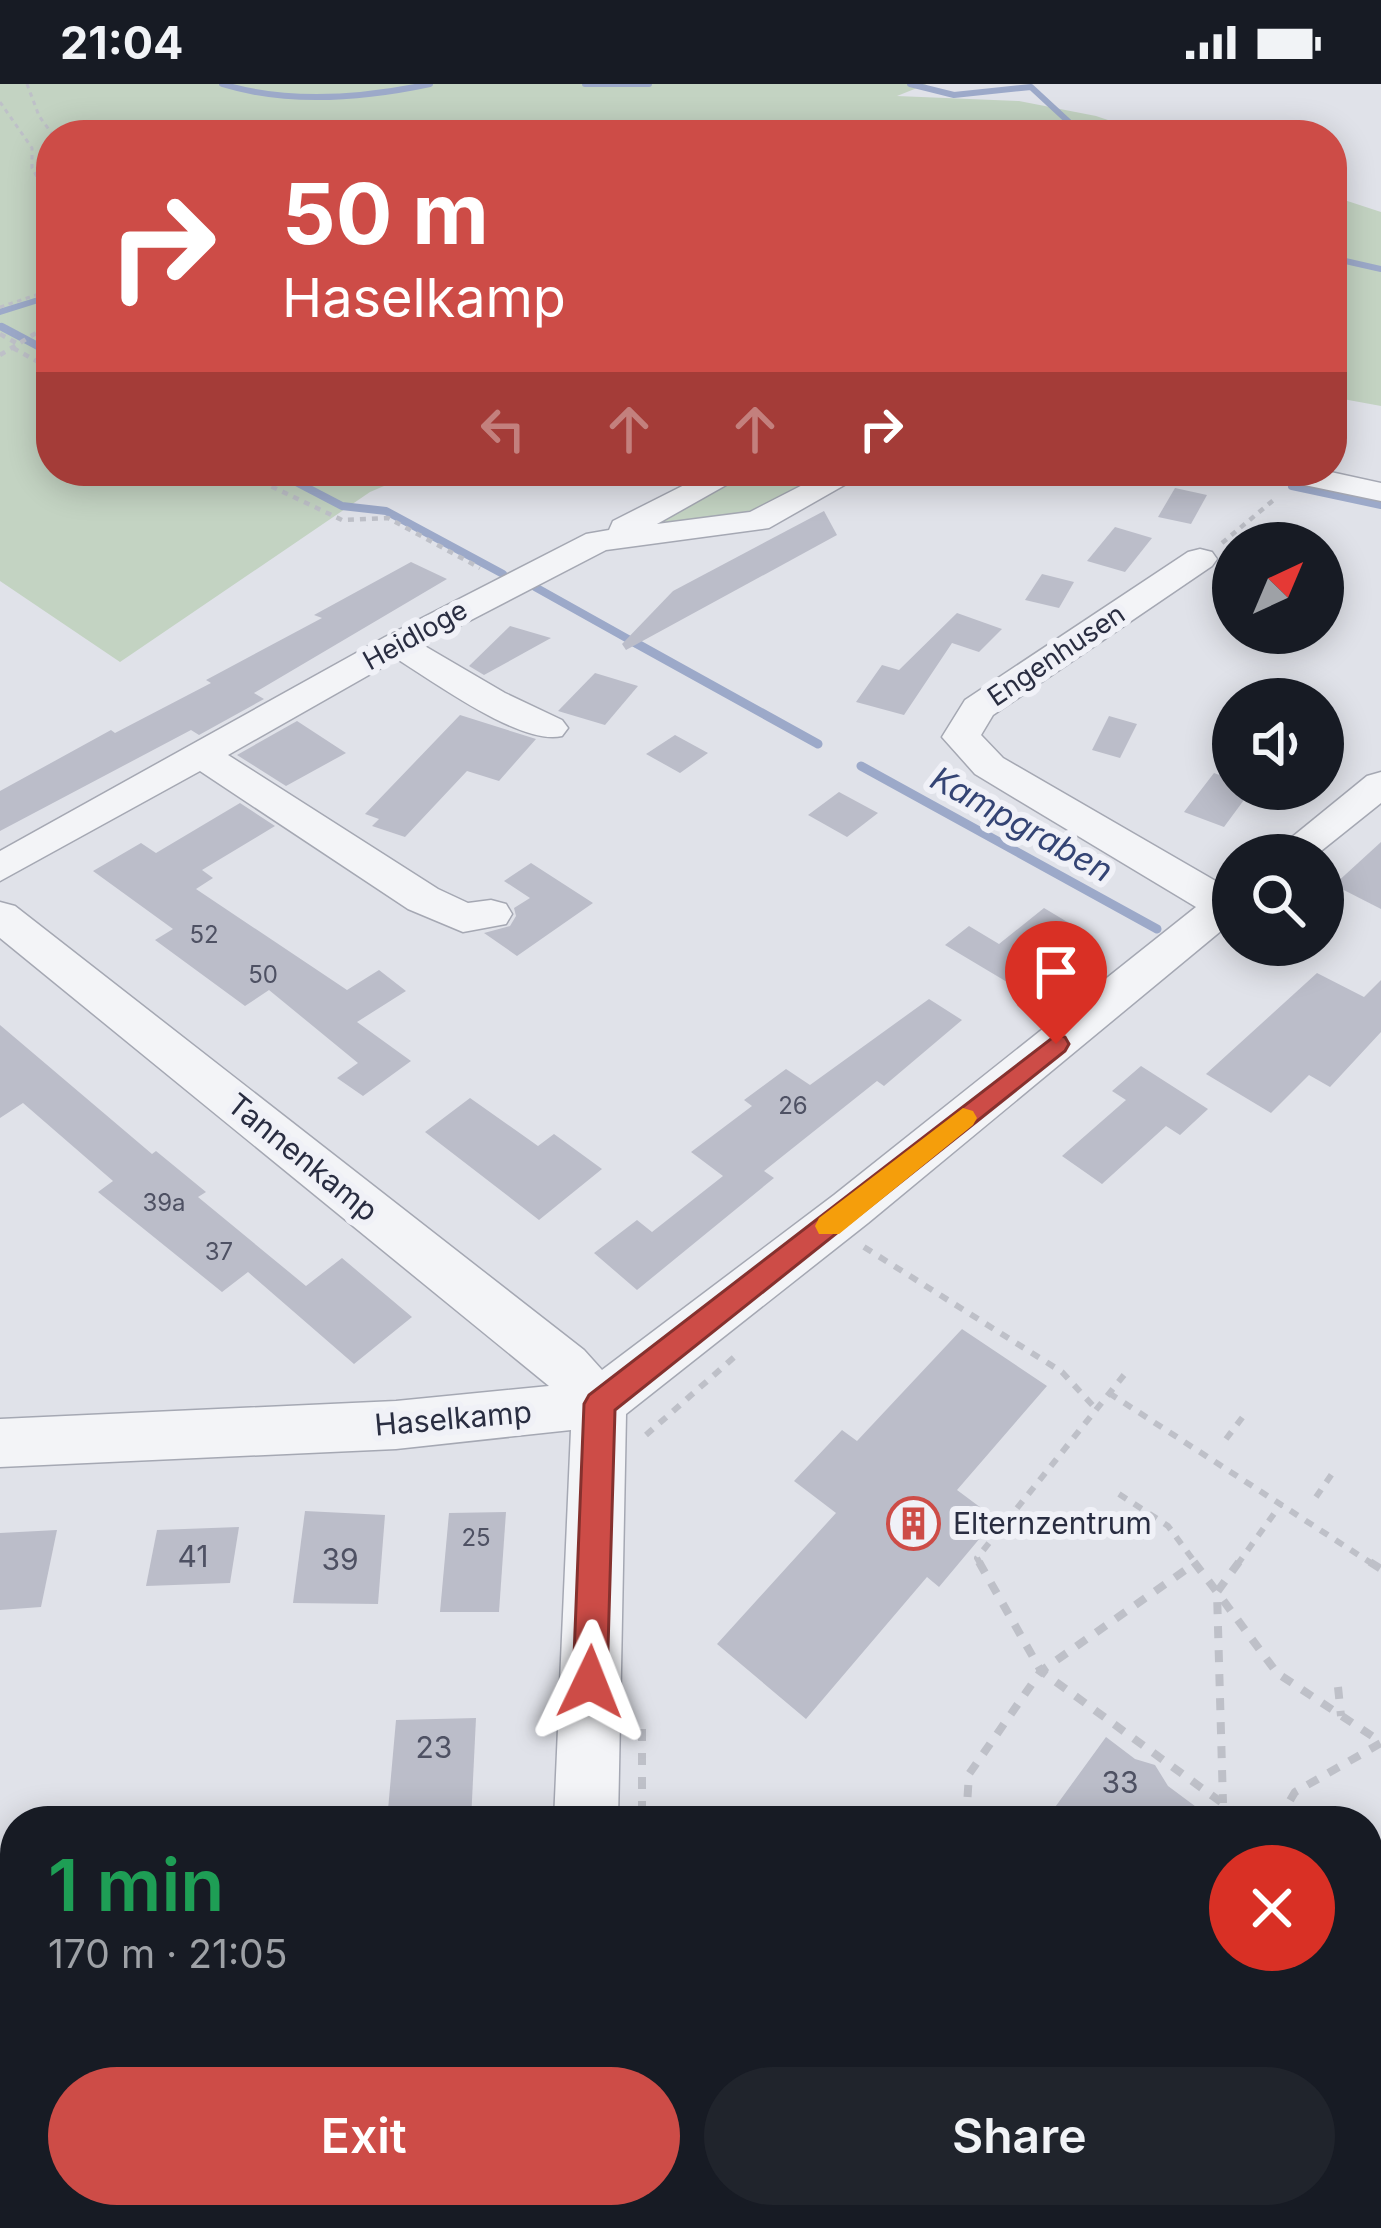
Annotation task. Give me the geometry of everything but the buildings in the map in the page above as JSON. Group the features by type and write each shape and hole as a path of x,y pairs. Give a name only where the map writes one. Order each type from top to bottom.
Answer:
{"street":[{"path":"598,541 706,486"},
{"name":"Heidloge","path":"0,868 397,644 598,541 758,520 825,486"},
{"path":"1330,486 1381,492"},
{"name":"Engenhusen","path":"1200,559 978,709 961,737 989,766 1212,892"},
{"path":"397,644 492,701 549,728"},
{"path":"202,755 423,899 463,918 490,914"},
{"path":"1319,834 1376,793"},
{"name":"Tannenkamp","path":"0,916 565,1366 599,1404"},
{"path":"586,1806 599,1404 888,1179 1212,916"},
{"name":"Haselkamp","path":"0,1443 396,1425 599,1404"}],"path":[{"path":"27,84 42,120"},
{"path":"0,102 32,148 36,175"},
{"path":"0,307 36,295"},
{"path":"0,334 36,356"},
{"path":"0,356 36,334"},
{"path":"271,486 343,520 388,518 509,585"},
{"path":"1200,559 1276,502 1278,486"},
{"path":"860,1245 1062,1372 1096,1409"},
{"path":"1124,1375 975,1552 1041,1671 1227,1806"},
{"path":"1109,1393 1381,1569"},
{"path":"1226,1439 1246,1414"},
{"path":"1316,1498 1334,1471"},
{"path":"1119,1494 1168,1526 1277,1672 1381,1742 1295,1792 1287,1806"},
{"path":"1223,1803 1217,1592 1281,1504"},
{"path":"967,1806 969,1774 1041,1671 1194,1564"},
{"path":"1338,1687 1341,1716"}],"green space":[{"path":"0,84 927,84 897,96 1019,101 1108,120 36,120 36,486 384,486 120,662 0,581"},
{"path":"1347,201 1381,212 1381,406 1347,400"},
{"path":"713,486 814,486 761,515 629,529"}],"waterway":[{"path":"222,84 326,97 430,84"},
{"path":"585,84 649,84"},
{"path":"910,84 954,95 1031,87 1067,120"},
{"path":"1347,261 1381,269"},
{"path":"0,312 36,301"},
{"name":"Kampgraben","path":"0,326 7,330"},
{"name":"Kampgraben","path":"2,327 36,345"},
{"name":"Kampgraben","path":"304,486 342,506 386,511 503,574"},
{"path":"1292,486 1381,505"},
{"name":"Kampgraben","path":"535,587 637,644"},
{"name":"Kampgraben","path":"632,641 818,744"},
{"name":"Kampgraben","path":"861,766 1157,929"}],"slow traffic":[{"path":"829,1226 963,1118"}],"place":[{"name":"Elternzentrum","path":"914,1523"}],"route":[{"path":"590,1682 599,1404 1056,1044"}]}
